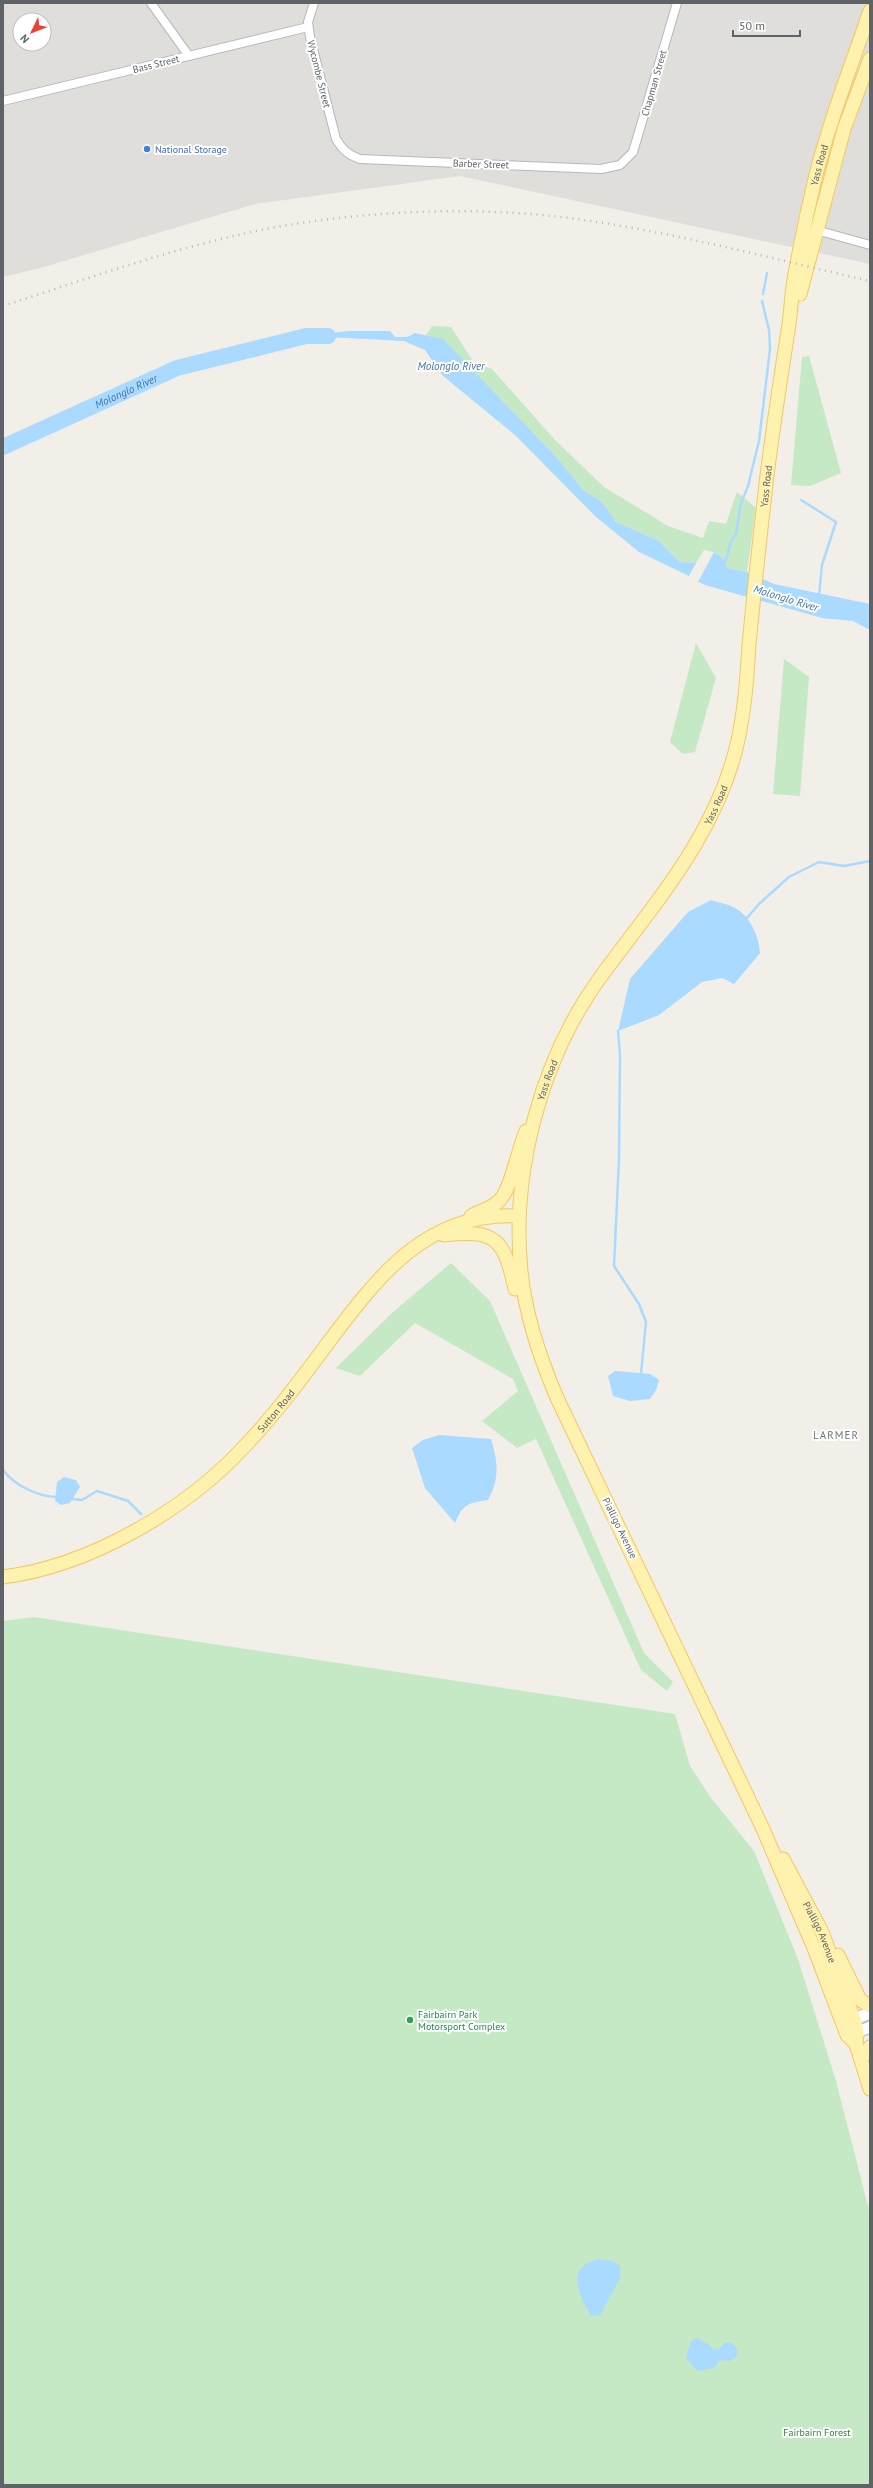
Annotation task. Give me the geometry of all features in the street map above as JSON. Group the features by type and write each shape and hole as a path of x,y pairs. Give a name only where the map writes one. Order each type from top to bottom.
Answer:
{"main road":[{"name":"Yass Road","path":"519,1216 529,1143 548,1074 581,1007 675,879 698,841 720,798 738,742 744,706 764,502 793,282 815,179 870,11"},
{"name":"Yass Road","path":"785,348 844,129 870,59"},
{"path":"807,218 816,230"},
{"path":"456,1226 499,1201 507,1190 519,1147 538,1106"},
{"name":"Sutton Road","path":"3,1577 46,1567 106,1545 133,1531 193,1493 241,1450 264,1425 386,1270 403,1255 429,1237 456,1226 497,1216 519,1216"},
{"name":"Pialligo Avenue","path":"519,1216 521,1272 529,1316 539,1352 557,1398 763,1829 814,1948 852,2031"},
{"path":"429,1237 478,1234 488,1237 504,1250 509,1259 520,1309 539,1352"},
{"name":"Pialligo Avenue","path":"763,1829 792,1874 822,1932 870,2089"},
{"path":"822,1932 835,1949 860,2000 870,2006"},
{"path":"852,2031 870,2013"},
{"path":"852,2031 870,2027"},
{"path":"861,2059 870,2046"}],"street":[{"path":"151,3 188,56"},
{"name":"Wycombe Street","path":"314,3 308,27 334,131 340,145"},
{"name":"Chapman Street","path":"626,161 636,144 677,3"},
{"name":"Bass Street","path":"3,102 308,27"},
{"name":"Barber Street","path":"340,145 345,152 360,159 601,169 614,168 626,161"},
{"path":"816,230 870,245"}],"shaded area":[{"path":"3,3 870,3 870,264 460,176 255,204 44,267 3,277"}],"green space":[{"path":"432,326 451,327 474,363 492,369 555,440 604,487 668,526 703,538 709,521 726,524 737,492 756,508 747,572 727,568 725,560 714,552 704,550 696,563 680,562 659,541 616,522 602,502 583,490 559,460 443,340 426,335"},
{"path":"809,356 841,473 810,486 791,485 802,357"},
{"path":"696,643 716,678 695,752 683,754 670,742"},
{"path":"784,659 809,677 800,796 773,794"},
{"path":"451,1263 490,1301 644,1653 673,1682 667,1691 641,1670 536,1439 517,1448 482,1421 518,1391 513,1379 415,1323 360,1376 336,1368 393,1312"},
{"name":"Fairbairn Park Motorsport Complex","path":"34,1617 675,1714 690,1766 711,1798 754,1851 798,1959 836,2081 870,2214 870,2485 3,2485 3,1621"}],"water":[{"name":"Molonglo River","path":"348,331 390,331 395,337 407,337 415,333 443,339 559,460 583,490 602,502 616,522 659,541 680,562 696,563 689,576 639,552 595,516 516,436 442,375 425,350 404,341 306,336"},
{"name":"Molonglo River","path":"714,552 725,560 727,568 747,572 774,584 870,604 870,630 853,621 822,618 698,582"},
{"path":"711,900 733,907 746,917 756,934 760,953 734,984 722,978 702,982 659,1015 618,1031 630,979 688,912"},
{"path":"615,1371 650,1374 659,1380 656,1390 650,1399 630,1401 613,1396 608,1376"},
{"path":"439,1435 491,1439 495,1456 497,1470 495,1485 488,1500 476,1502 464,1508 455,1523 425,1488 412,1448 423,1440"},
{"path":"64,1477 76,1480 80,1487 70,1503 61,1505 55,1501 57,1482"},
{"path":"597,2259 613,2261 620,2266 620,2278 600,2315 591,2316 579,2291 577,2277 583,2266"},
{"path":"697,2338 708,2344 714,2350 720,2348 725,2343 732,2343 738,2350 736,2357 729,2361 720,2360 714,2368 697,2371 686,2358 691,2341"}],"waterway":[{"path":"763,294 767,273"},
{"path":"725,563 731,541 736,534 741,503 748,486 759,441 770,349 769,330 762,301"},
{"name":"Molonglo River","path":"3,447 177,368 306,336 328,336"},
{"path":"801,500 836,522 822,565 819,596"},
{"path":"746,919 759,904 789,877 819,862 844,866 870,861"},
{"path":"618,1031 620,1055 619,1159 614,1266 639,1304 646,1322 641,1373"},
{"path":"3,1470 13,1480 26,1489 55,1497"},
{"path":"72,1499 82,1500 97,1491 128,1501 141,1514"}],"railway":[{"path":"3,306 147,259 220,239 257,231 294,224 358,216 390,213 455,211 520,213 592,221 712,244 870,281"}],"place":[{"name":"National Storage","path":"147,149"},
{"name":"Fairbairn Park Motorsport Complex","path":"410,2020"}],"district":[{"name":"LARMER","path":"836,1435"}],"park label":[{"name":"Fairbairn Forest","path":"817,2432"}]}
